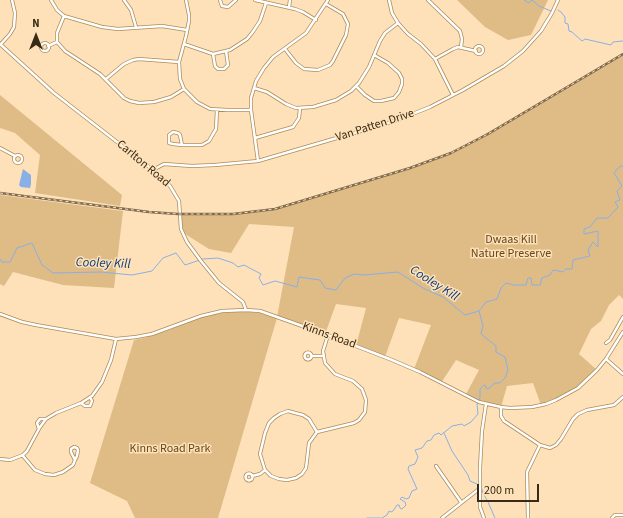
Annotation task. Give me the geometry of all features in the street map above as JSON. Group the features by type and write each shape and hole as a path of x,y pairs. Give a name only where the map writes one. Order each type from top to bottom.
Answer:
{"street":[{"path":"0,44 10,34 14,27 15,13 12,0"},
{"path":"51,0 57,10 64,16 102,27 118,29 162,26 187,30"},
{"path":"124,0 131,10 136,27"},
{"path":"186,0 189,15 179,62 180,79 184,89 202,105 210,109 251,110"},
{"path":"220,0 222,6 228,7 236,0"},
{"path":"255,0 288,7 303,12 316,20"},
{"path":"288,7 290,0"},
{"path":"258,161 254,138 251,98 259,75 276,54 306,33 328,0"},
{"path":"388,0 392,13 398,23 435,59 453,95"},
{"path":"428,0 460,31 462,39 461,47"},
{"name":"Van Patten Drive","path":"153,170 164,164 192,166 258,161 395,121 430,107 504,66 523,51 541,31 558,0"},
{"path":"184,44 213,54 226,52 252,33 260,20 266,3"},
{"path":"285,49 296,64 304,69 318,70 330,65 346,35 348,24 343,14 326,4"},
{"path":"64,16 57,32 57,42 65,51 93,68 124,98 139,103 164,100 184,89"},
{"path":"254,88 267,92 290,106 300,108 330,103 347,94 362,79 385,33 398,23"},
{"path":"48,46 57,42"},
{"name":"Carlton Road","path":"0,44 54,93 153,170 170,186 177,196 180,206 181,230 187,242 198,258 219,282 242,302 246,310"},
{"path":"435,59 453,49 461,47 476,51"},
{"path":"213,54 215,66 218,69 224,69 228,65 226,52"},
{"path":"356,86 374,101 394,98 399,92 402,79 399,73 388,63 374,56"},
{"path":"106,79 124,64 133,60 139,59 179,62"},
{"path":"254,138 293,127 299,118 300,108"},
{"path":"182,145 181,137 178,133 170,133 168,138 169,143 173,144 182,145 202,144 209,141 216,129 217,110"},
{"path":"0,148 15,156"},
{"name":"Kinns Road","path":"0,314 22,322 116,339 148,335 211,313 227,310 246,310 269,314 328,335 414,369 478,402 501,407 532,407 556,400 574,391 583,385 593,375 606,359 623,332"},
{"path":"606,343 610,340 623,317"},
{"path":"317,432 308,419 303,415 288,412 280,414 269,423 262,444 260,454 265,470 271,476 283,480 296,478 302,474 306,468 309,443 317,432 354,424 363,415 366,404 362,389 353,381 335,374 325,363 323,356 328,335"},
{"path":"0,460 10,460 22,456 27,451 46,419 56,413 81,403 90,397 102,382 116,339"},
{"path":"312,356 323,356"},
{"path":"606,359 623,374"},
{"path":"81,403 85,406 90,406 92,401 90,397"},
{"path":"501,407 501,416 504,421 540,445 550,448 561,440 572,419 578,414 587,410 614,405 623,397"},
{"path":"484,518 480,507 480,489 481,444 486,404"},
{"path":"39,429 37,423 38,421 40,419 46,419"},
{"path":"528,518 527,472 540,445"},
{"path":"22,456 35,470 50,475 63,472 73,465 78,456 78,450 74,447 71,449 71,452 75,460"},
{"path":"436,466 461,502"},
{"path":"252,476 260,474 265,470"},
{"path":"442,518 480,489"},
{"path":"612,518 615,515 623,515"}],"green space":[{"path":"457,0 548,0 531,35 508,40 485,27"},
{"name":"Dwaas Kill Nature Preserve","path":"623,54 623,299 619,295 609,305 601,321 591,329 579,354 597,370 578,388 556,400 541,405 533,383 507,386 501,407 482,403 465,396 479,370 456,360 441,383 414,369 431,325 399,318 385,357 356,346 366,308 336,304 325,334 277,317 294,227 249,224 231,253 209,249 182,232 180,215 216,215 283,207 376,179 454,152"},
{"path":"0,95 122,195 120,206 35,193 40,155 15,133 0,128"},
{"path":"0,195 123,211 114,288 63,285 13,272 4,286 0,284"},
{"name":"Kinns Road Park","path":"239,311 260,313 277,318 218,518 135,518 127,501 90,483 134,340 169,330 212,314"}],"water":[{"path":"23,169 31,175 30,188 21,187 19,185"}],"waterway":[{"path":"524,0 529,3 532,0 539,6 551,11"},
{"path":"558,10 565,17 565,23 568,24 569,31 582,41 585,39 611,45 613,42 623,41"},
{"name":"Cooley Kill","path":"0,259 2,262 10,262 17,248 32,243 42,265 53,273 101,272 132,275 152,271 163,258 176,253 185,265 203,259 218,258 233,263 238,267 244,265 261,274 259,278 263,285 275,281 297,287 299,277 320,280 325,288 336,290 345,278 354,274 364,275 398,272 423,288 443,297 465,315 479,311 486,302 497,299 501,288 506,283 526,285 528,278 531,278 532,285 540,285 542,278 550,275 553,270 563,272 566,269 572,269 573,260 590,256 588,250 593,242 598,247 598,231 584,234 584,229 590,227 597,218 608,218 618,207 615,202 620,200 617,191 622,186 614,173 617,169 623,166"},
{"path":"382,518 387,515 389,511 393,511 397,505 399,505 402,509 406,505 405,502 400,499 402,497 406,499 409,498 412,491 417,489 408,469 409,466 415,464 418,457 415,450 422,448 434,435 439,433 441,435 452,426 462,424 464,426 471,422 478,414 477,404 480,398 480,389 484,385 488,389 495,383 500,383 505,378 508,370 505,357 496,352 496,346 481,334 483,326 479,311"},
{"path":"444,433 452,451 468,475 470,481 477,484"},
{"path":"481,486 495,518"},
{"path":"367,518 381,518"}],"railway":[{"path":"0,193 149,212 178,214 233,214 275,209 410,168 451,153 488,134 623,54"}]}
